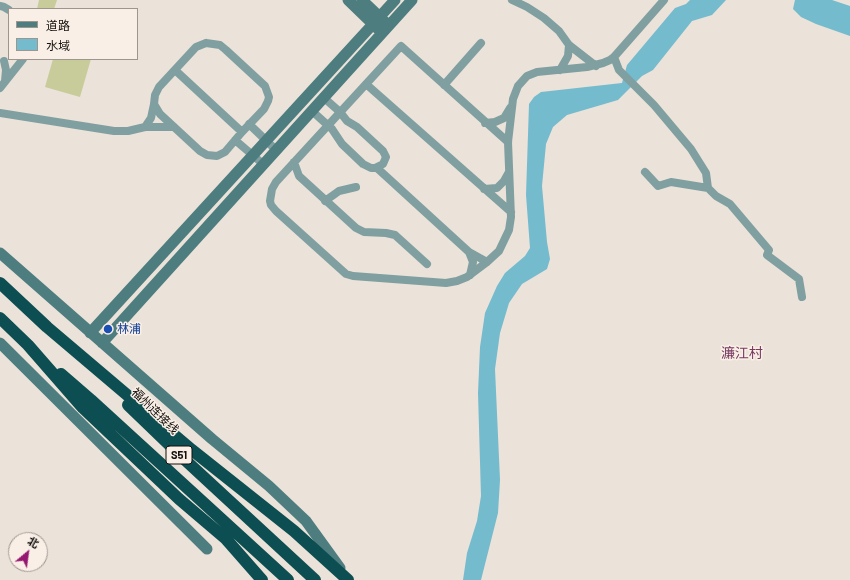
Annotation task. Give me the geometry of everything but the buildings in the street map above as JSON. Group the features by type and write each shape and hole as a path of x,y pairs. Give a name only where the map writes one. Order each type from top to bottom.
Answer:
{"highway":[{"path":"0,283 47,327 192,450 294,531 348,580"},
{"path":"0,318 28,345 83,408 179,499 226,540 262,580"},
{"name":"福州连接线","path":"47,327 183,458 315,580"},
{"name":"S51","path":"28,345 91,400 288,580"}],"street":[{"path":"348,0 377,21 385,29"},
{"path":"362,0 377,21"},
{"path":"90,333 396,0"},
{"path":"102,343 412,0"},
{"path":"512,0 527,7 544,18 558,31 569,45 596,66"},
{"path":"485,122 495,122 504,118 509,111 518,86 522,80 531,74 537,72 596,66 614,57 664,0"},
{"path":"145,127 151,118 156,92 200,45 210,43 223,47 262,83 268,93 267,105 222,154 217,156 210,156 200,151 160,114 154,104"},
{"path":"444,85 481,43"},
{"path":"560,70 568,56 569,45"},
{"path":"508,142 401,46 274,185 271,192 270,201 273,208 346,274 353,276 446,283 457,281 470,275 487,262 499,251 505,241 510,224 511,212 508,142 513,100"},
{"path":"614,57 619,70 654,105 691,149 706,173 708,188"},
{"path":"3,85 6,70 2,60 22,61"},
{"path":"3,85 22,61"},
{"path":"175,70 242,132"},
{"path":"366,84 484,190 511,212"},
{"path":"312,111 332,129 339,142 363,164 371,168 377,168 383,164 386,157 383,151 357,127 346,121 340,112 323,97"},
{"path":"0,113 114,131 128,131 145,127 174,127"},
{"path":"249,124 276,150"},
{"path":"235,140 263,164"},
{"path":"294,162 299,176 352,226 360,231 368,233 386,233 395,235 427,264"},
{"path":"377,168 470,252 487,262"},
{"path":"484,190 497,188 504,181 509,172"},
{"path":"645,172 658,186 671,182 708,188 716,196 730,204 769,250 767,255 799,279 802,297"},
{"path":"283,175 299,176"},
{"path":"325,201 339,191 356,187"},
{"path":"470,252 473,262 470,275"},
{"path":"0,253 212,439 269,486 306,521 348,580"},
{"path":"0,343 207,549"}],"green space":[{"path":"39,0 57,0 54,8 37,8"},
{"path":"53,60 91,60 80,97 45,87"}],"water":[{"path":"690,0 726,0 712,15 692,21 653,70 642,76 618,100 567,115 553,127 546,144 542,186 550,259 547,269 522,284 509,303 500,333 495,369 500,480 498,513 481,580 463,580 467,553 477,521 481,496 478,393 480,347 485,313 497,286 505,273 525,256 530,248 526,195 529,104 534,97 541,92 622,83 627,65 675,8 686,4"},
{"path":"795,0 832,0 850,6 850,36 801,17 793,9"}],"place":[{"name":"林浦","path":"108,329"}],"district":[{"name":"濂江村","path":"742,353"}]}
